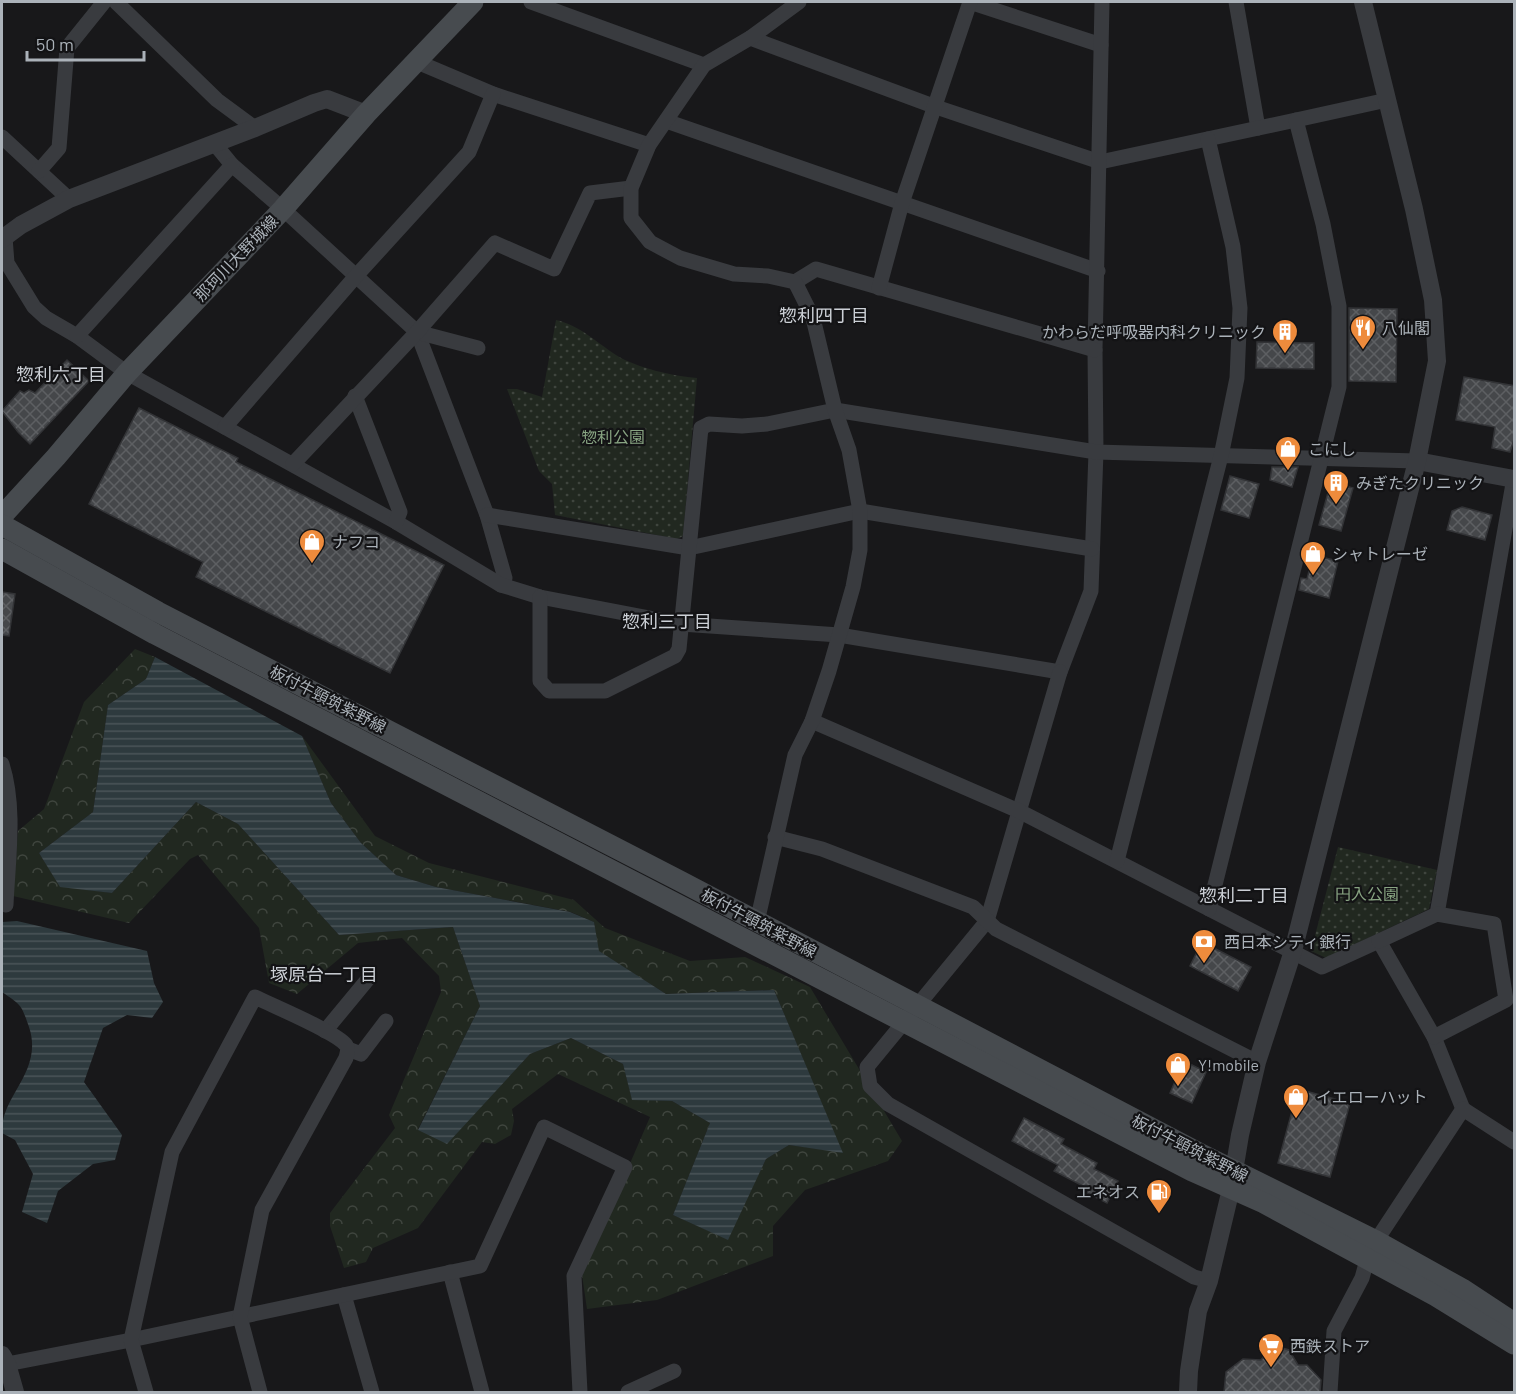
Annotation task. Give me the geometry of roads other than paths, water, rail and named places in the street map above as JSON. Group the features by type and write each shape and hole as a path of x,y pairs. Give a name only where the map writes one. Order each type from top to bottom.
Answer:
{"main road":[{"name":"那珂川大野城線","path":"2,516 56,457 127,373 283,208 415,61 473,2"},
{"name":"板付牛頸筑紫野線","path":"2,525 159,612 757,922 911,1014 1192,1171 1232,1180 1372,1250 1464,1290 1515,1323"},
{"name":"板付牛頸筑紫野線","path":"2,549 155,634 911,1014"},
{"name":"板付牛頸筑紫野線","path":"1372,1250 1436,1296 1515,1344"}],"street":[{"path":"39,171 59,148 67,48 104,2"},
{"path":"116,2 217,100 255,128"},
{"path":"531,2 704,65"},
{"path":"798,2 750,38 704,65 649,145 631,188 631,218 650,242 680,258 734,274 768,276 795,282 816,269 1095,350"},
{"path":"879,288 902,203 970,2 1101,45"},
{"path":"1102,2 1095,350 1096,452 1091,591 1060,672 987,921 867,1067 870,1086 888,1104 1194,1277 1209,1281"},
{"path":"1236,2 1258,128"},
{"path":"1188,1392 1198,1311 1209,1281 1257,1062 1293,951 1418,461 1437,361 1433,300 1414,209 1363,2"},
{"path":"750,38 936,107 1100,162 1387,100"},
{"path":"415,61 493,94 649,145"},
{"path":"225,427 356,276 470,152 493,94"},
{"path":"366,114 327,99 69,199 3,238 7,263 34,307 60,328 77,336 127,373 396,522 501,585 540,597 681,624 839,635 1060,672"},
{"path":"1209,909 1323,459 1339,387 1339,306 1323,224 1296,120"},
{"path":"666,121 1098,271"},
{"path":"2,137 69,199"},
{"path":"1117,861 1221,456 1237,378 1240,308 1233,247 1208,139"},
{"path":"214,143 232,165 283,208 417,332 487,515 505,578 501,585"},
{"path":"77,336 232,165"},
{"path":"293,464 417,332 495,243 554,269 590,193 631,188"},
{"path":"757,922 795,755 812,721 853,587 860,550 860,512 849,450 835,410 813,318 795,282"},
{"path":"417,332 478,348"},
{"path":"355,396 400,512 396,522"},
{"path":"540,597 540,681 549,691 604,691 675,656 679,649 701,428 709,424 742,426 767,424 835,410 1096,452 1418,461 1514,479 1437,914"},
{"path":"487,515 689,548 860,512 1092,549"},
{"path":"812,721 1019,811 1323,967 1437,914 1494,924 1506,1000 1434,1037"},
{"path":"2,764 6,779 10,833 6,905 2,904"},
{"path":"775,837 822,849 972,908 996,929 1257,1062"},
{"path":"1379,941 1434,1037 1463,1109 1515,1142"},
{"path":"325,1031 368,979"},
{"path":"146,1392 131,1340 172,1152 255,997 325,1031 345,1044 348,1049 362,1054 386,1021"},
{"path":"260,1392 240,1317 262,1210 346,1058 348,1049"},
{"path":"1330,1392 1334,1331 1362,1278 1372,1250 1463,1109"},
{"path":"15,1392 4,1360 131,1340 480,1266 544,1127 625,1167 574,1276 580,1392"},
{"path":"450,1272 482,1392"},
{"path":"344,1295 372,1392"},
{"path":"628,1392 674,1371"}],"place":[{"name":"八仙閣","path":"1363,351"},
{"name":"かわらだ呼吸器内科クリニック","path":"1285,355"},
{"name":"こにし","path":"1288,472"},
{"name":"みぎたクリニック","path":"1336,506"},
{"name":"ナフコ","path":"312,565"},
{"name":"シャトレーゼ","path":"1313,577"},
{"name":"西日本シティ銀行","path":"1204,965"},
{"name":"Y!mobile","path":"1178,1088"},
{"name":"イエローハット","path":"1296,1120"},
{"name":"エネオス","path":"1159,1215"},
{"name":"西鉄ストア","path":"1271,1369"}],"district":[{"name":"惣利四丁目","path":"824,316"},
{"name":"惣利六丁目","path":"61,375"},
{"name":"惣利三丁目","path":"667,622"},
{"name":"惣利二丁目","path":"1244,896"},
{"name":"塚原台一丁目","path":"324,975"}],"park label":[{"name":"惣利公園","path":"613,437"},
{"name":"円入公園","path":"1367,894"}]}
